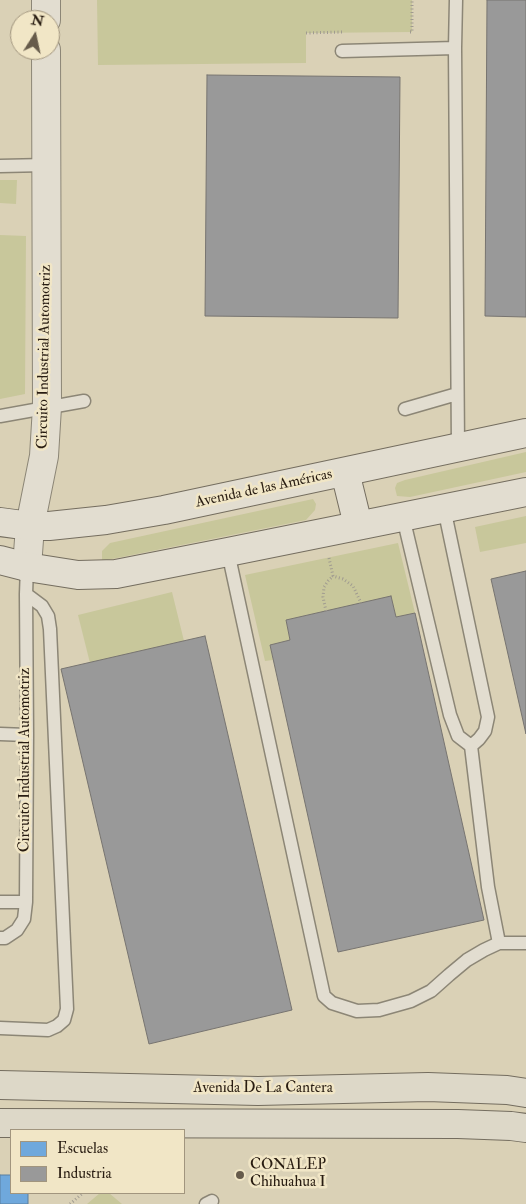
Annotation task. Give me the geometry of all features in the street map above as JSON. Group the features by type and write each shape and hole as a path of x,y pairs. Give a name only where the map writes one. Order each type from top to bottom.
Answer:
{"main road":[{"name":"Circuito Industrial Automotriz","path":"26,581 30,526 44,456 47,407 46,60"},
{"name":"Avenida de las Américas","path":"0,522 30,526 50,526 106,520 164,510 526,433"},
{"path":"345,472 358,525"},
{"path":"0,560 26,581 78,575 116,574 526,492"},
{"path":"0,1066 188,1078 220,1082 258,1091"},
{"name":"Avenida De La Cantera","path":"0,1084 258,1091 428,1087 507,1090 526,1093"},
{"path":"0,1123 458,1124 526,1128"},
{"path":"185,1139 252,1137 320,1123"}],"lane":[{"path":"456,0 458,447"},
{"path":"342,51 455,48"},
{"path":"0,166 46,165"},
{"path":"405,409 457,394"},
{"path":"0,416 84,401"},
{"path":"444,508 488,717 485,731 471,746"},
{"path":"403,517 450,715 458,736 471,746 488,887 499,943"},
{"path":"228,552 324,996 332,1003 357,1011 379,1010 411,1001 431,991 467,960 499,943 526,943"},
{"path":"0,1028 48,1030 64,1020 67,1009 50,629 48,616 26,581"},
{"name":"Circuito Industrial Automotriz","path":"0,938 5,938 17,930 24,919 26,902 26,581"},
{"path":"0,734 27,735"},
{"path":"0,902 26,902"}],"path":[{"path":"402,32 412,32 412,0"},
{"path":"306,33 344,32"},
{"path":"329,558 333,576"},
{"path":"333,576 343,578 353,586 361,603"},
{"path":"326,611 323,597 324,587 333,576"},
{"path":"70,1204 82,1194"}],"green space":[{"path":"97,0 412,0 412,32 306,33 306,63 98,65"},
{"path":"0,180 17,180 16,204 0,203"},
{"path":"0,235 26,236 25,394 0,399"},
{"path":"526,452 526,472 410,497 397,496 395,488 397,483 405,480"},
{"path":"313,499 316,504 315,510 306,520 102,561 102,551 110,543"},
{"path":"526,516 526,543 480,552 475,527"},
{"path":"398,543 415,613 396,617 391,597 286,620 290,640 270,645 273,660 265,661 245,575"},
{"path":"172,592 184,641 90,663 78,615"},
{"path":"99,1194 110,1194 122,1204 87,1204"}],"building: Escuelas":[{"path":"0,1175 10,1175 10,1194 28,1194 28,1204 0,1204"}],"building: Industria":[{"path":"487,0 526,0 526,317 485,316"},
{"path":"207,75 400,77 398,318 205,316"},
{"path":"526,571 526,734 491,579"},
{"path":"391,596 396,617 415,613 484,920 338,952 270,645 290,640 286,620"},
{"path":"205,636 292,1010 149,1044 61,669"}],"place":[{"name":"CONALEP Chihuahua I","path":"240,1175"}]}
